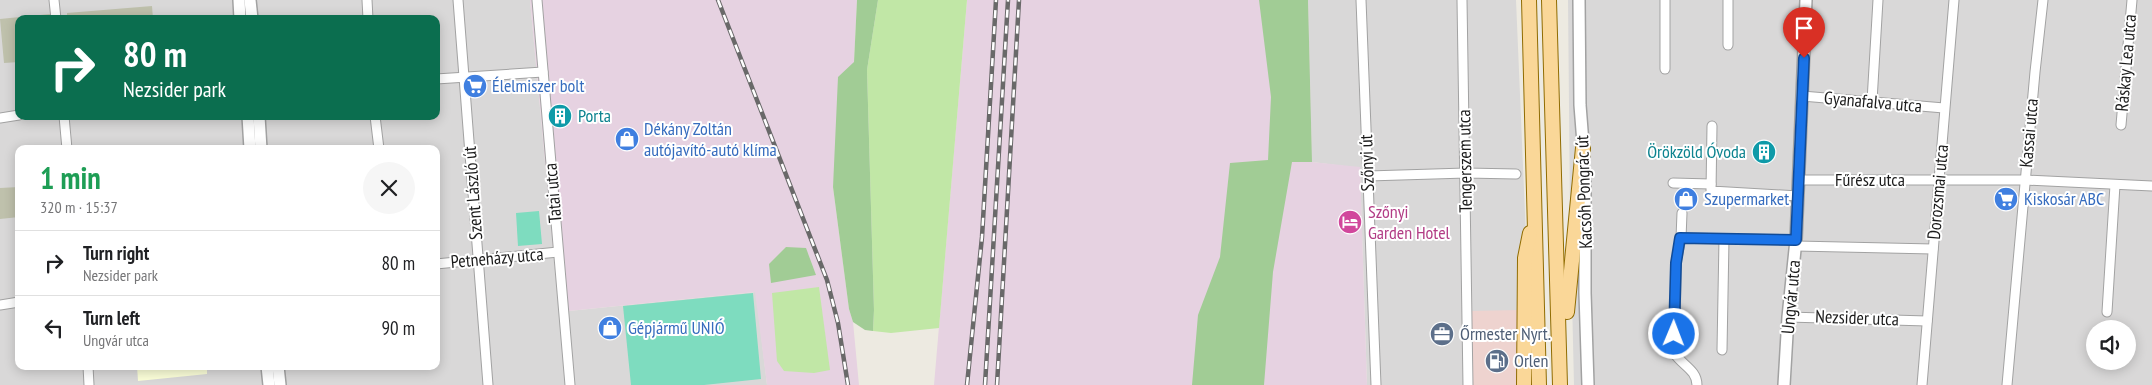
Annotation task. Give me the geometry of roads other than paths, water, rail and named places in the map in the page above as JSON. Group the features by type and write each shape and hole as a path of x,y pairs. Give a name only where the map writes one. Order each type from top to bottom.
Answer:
{"main road":[{"path":"1529,0 1539,385"},
{"name":"Kacsóh Pongrác út","path":"1549,0 1560,385"},
{"path":"1560,354 1566,319 1583,148"},
{"path":"1524,385 1525,258 1534,208"}],"street":[{"path":"54,0 56,15"},
{"path":"239,0 240,15"},
{"path":"250,0 252,15"},
{"path":"367,0 368,15"},
{"name":"Szent László út","path":"458,0 488,385"},
{"name":"Tatai utca","path":"537,0 570,385"},
{"name":"Szőnyi út","path":"1362,0 1376,385"},
{"name":"Tengerszem utca","path":"1462,0 1468,385"},
{"name":"Kacsóh Pongrác út","path":"1579,0 1588,385"},
{"path":"1665,0 1665,69"},
{"path":"1728,0 1728,45"},
{"name":"Ungvár utca","path":"1784,385 1788,317 1796,243 1806,0"},
{"path":"1872,102 1878,0"},
{"name":"Dorozsmai utca","path":"1922,385 1954,0"},
{"name":"Kassai utca","path":"2007,385 2043,0"},
{"name":"Ráskay Lea utca","path":"2121,126 2132,0"},
{"path":"440,80 543,72"},
{"name":"Gyanafalva utca","path":"1802,96 1944,108"},
{"path":"0,118 15,116"},
{"path":"64,120 67,145"},
{"path":"248,120 250,145"},
{"path":"259,120 261,145"},
{"path":"375,120 379,145"},
{"path":"1712,126 1711,191 1798,196"},
{"path":"1368,176 1466,173 1516,174"},
{"name":"Fűrész utca","path":"1799,180 2025,180 2152,186"},
{"path":"1673,183 1711,184"},
{"path":"2107,312 2115,185"},
{"path":"1682,213 1676,263 1675,354 1678,360 1695,374 1697,385"},
{"path":"1680,238 1933,249"},
{"path":"1722,350 1724,239"},
{"name":"Petneházy utca","path":"440,264 558,252"},
{"path":"0,305 15,303"},
{"name":"Nezsider utca","path":"1788,317 1927,321"},
{"path":"88,370 89,385"},
{"path":"267,370 269,385"},
{"path":"278,370 280,385"}],"railway":[{"path":"718,0 827,280 838,323 848,385"},
{"path":"967,385 982,237 996,0"},
{"path":"985,385 1008,0"},
{"path":"997,385 1019,0"}],"place":[{"name":"Élelmiszer bolt","path":"475,86"},
{"name":"Porta","path":"560,116"},
{"name":"Dékány Zoltán autójavító-autó klíma","path":"627,139"},
{"name":"Örökzöld Óvoda","path":"1764,152"},
{"name":"Szupermarket","path":"1686,199"},
{"name":"Kiskosár ABC","path":"2006,199"},
{"name":"Szőnyi Garden Hotel","path":"1350,222"},
{"name":"Gépjármű UNIÓ","path":"610,328"},
{"name":"Őrmester Nyrt.","path":"1442,334"},
{"name":"Orlen","path":"1497,361"}]}
